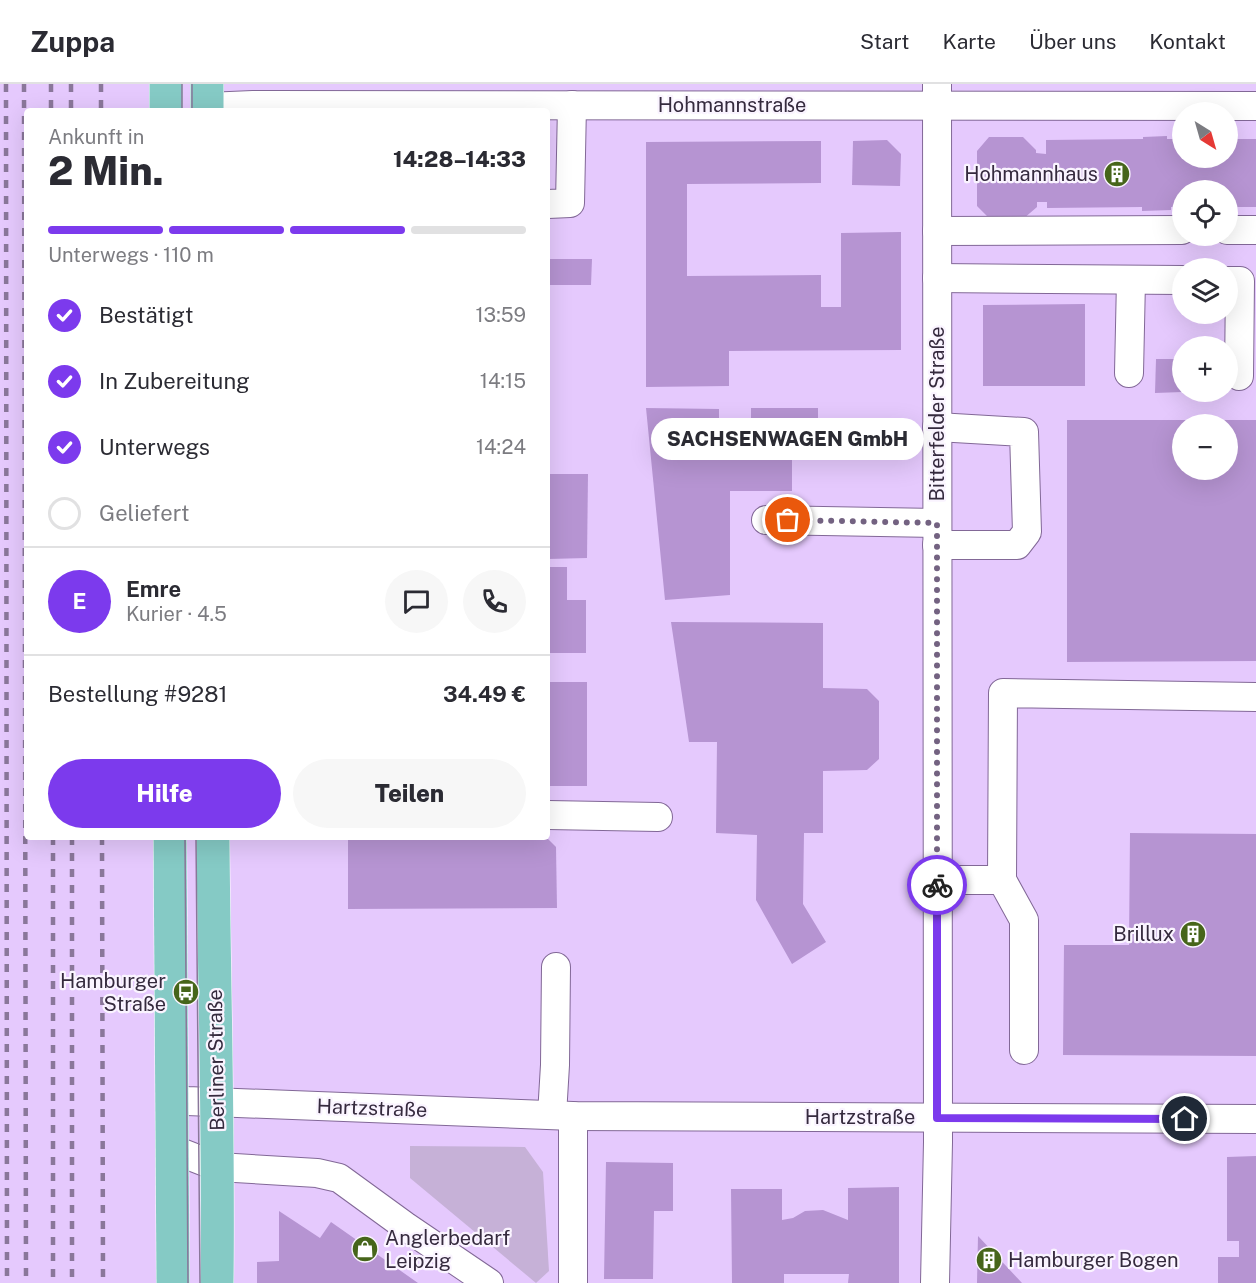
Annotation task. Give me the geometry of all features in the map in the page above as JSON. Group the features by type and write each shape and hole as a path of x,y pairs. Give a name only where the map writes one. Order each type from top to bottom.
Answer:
{"main road":[{"path":"166,84 166,108"},
{"path":"170,840 173,1283"},
{"name":"Berliner Straße","path":"213,840 218,1167 217,1283"}],"street":[{"name":"Hohmannstraße","path":"207,101 420,108 517,94 572,105 937,94 1256,106"},
{"name":"Bitterfelder Straße","path":"935,1283 937,94"},
{"path":"550,204 570,203 572,105"},
{"path":"937,231 1172,230"},
{"path":"1238,230 1256,230"},
{"path":"937,278 1172,280"},
{"path":"1129,373 1131,280"},
{"path":"1238,281 1240,281 1239,376"},
{"path":"766,520 937,534 1017,545 1027,532 1024,432 937,427"},
{"path":"1024,1050 1024,920 1002,880 1003,693 1256,697"},
{"path":"550,815 658,817"},
{"path":"937,880 1002,880"},
{"path":"556,967 562,1115 573,1283"},
{"name":"Hartzstraße","path":"172,1098 187,1101 562,1115 1256,1119"},
{"path":"172,1149 218,1167 317,1173 339,1178 489,1283"}],"shaded area":[{"path":"410,1146 525,1147 543,1172 549,1271 536,1283 410,1178"}],"building":[{"name":"Hohmannhaus","path":"1167,136 1167,139 1172,139 1172,168 1238,168 1238,139 1256,139 1256,207 1238,207 1238,180 1172,180 1171,210 1142,211 1142,207 1047,208 1047,202 1037,202 1037,207 1023,219 989,218 977,206 977,151 989,137 1023,137 1036,150 1036,153 1046,154 1046,140 1143,139 1143,137"},
{"path":"887,140 901,154 900,186 852,185 853,141"},
{"path":"821,141 821,183 687,184 687,276 821,275 821,307 841,307 841,233 901,232 901,350 729,351 729,386 646,387 646,142"},
{"path":"550,259 592,259 591,285 550,285"},
{"path":"1085,304 1085,386 983,386 983,305"},
{"path":"1156,359 1172,359 1172,392 1155,393"},
{"path":"646,408 719,409 719,443 751,442 751,408 818,408 818,442 792,442 792,491 730,491 730,595 665,600"},
{"path":"1067,420 1172,420 1172,480 1238,480 1238,420 1256,420 1256,661 1067,662"},
{"path":"550,474 588,474 587,558 550,559"},
{"path":"550,567 567,567 567,600 586,600 586,653 550,653"},
{"path":"671,622 823,623 823,688 867,689 879,701 879,759 867,770 823,771 823,833 804,833 803,904 826,942 792,964 756,900 757,835 716,833 717,742 689,742"},
{"path":"550,682 587,682 587,786 550,786"},
{"name":"Brillux","path":"1130,833 1256,834 1256,1056 1063,1055 1064,945 1129,945"},
{"path":"348,840 549,840 556,847 557,908 348,909"},
{"path":"1256,1156 1256,1283 1218,1283 1218,1257 1239,1257 1239,1241 1227,1241 1227,1157"},
{"path":"606,1162 673,1163 673,1211 654,1211 653,1279 604,1279"},
{"path":"899,1187 899,1283 848,1283 849,1274 784,1274 784,1283 732,1283 731,1189 782,1189 782,1220 793,1218 805,1211 823,1210 848,1220 848,1188"},
{"path":"279,1211 320,1238 331,1222 418,1283 257,1283 257,1262 279,1261"},
{"name":"Hamburger Bogen","path":"978,1236 1022,1283 977,1283"}],"tram line":[{"path":"182,84 182,108"},
{"path":"192,84 192,108"},
{"path":"185,840 188,1283"},
{"path":"196,840 200,1283"}],"railway":[{"path":"6,84 7,1283"},
{"path":"24,84 24,108"},
{"path":"51,84 51,108"},
{"path":"71,84 71,108"},
{"path":"101,84 101,108"},
{"path":"25,840 26,1283"},
{"path":"53,840 53,1283"},
{"path":"72,840 72,1283"},
{"path":"102,840 103,1283"}],"way so far":[{"path":"788,520 937,523 937,885"}],"place":[{"name":"Hohmannhaus","path":"1117,174"},
{"name":"SACHSENWAGEN GmbH","path":"788,520"},
{"name":"Brillux","path":"1193,934"},
{"name":"Hamburger Straße","path":"186,992"},
{"name":"Anglerbedarf Leipzig","path":"365,1249"},
{"name":"Hamburger Bogen","path":"989,1260"}],"route":[{"path":"937,885 937,1118 1185,1119"}]}
